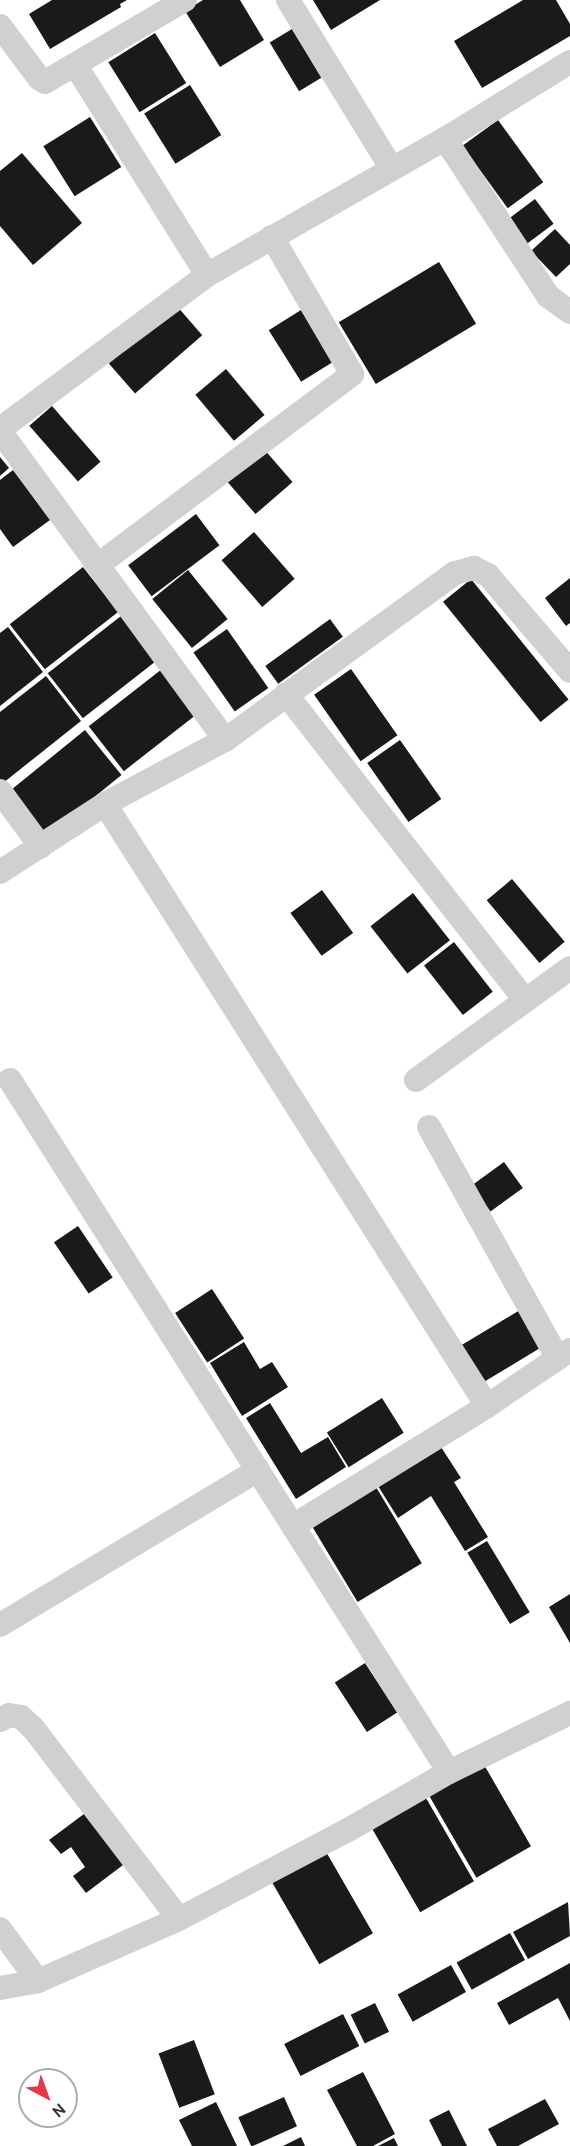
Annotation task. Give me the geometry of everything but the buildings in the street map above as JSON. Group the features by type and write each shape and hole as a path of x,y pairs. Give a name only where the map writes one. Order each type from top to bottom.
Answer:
{"street":[{"path":"0,26 39,78 45,82 76,66 184,0"},
{"path":"288,0 392,169"},
{"path":"225,740 0,430 207,274 445,139 570,62"},
{"path":"76,66 207,274"},
{"path":"445,139 548,296 570,312"},
{"path":"98,565 352,374 272,237"},
{"path":"0,872 105,804 225,740 455,573 474,568 488,574 567,664"},
{"path":"286,694 525,1000"},
{"path":"0,791 41,846"},
{"path":"105,804 487,1406"},
{"path":"416,1080 570,968"},
{"path":"10,1080 449,1772"},
{"path":"293,1526 487,1406 564,1354 429,1127"},
{"path":"0,1625 258,1470"},
{"path":"0,1988 38,1981 179,1919 348,1830 449,1772 570,1713"},
{"path":"0,1720 9,1715 21,1717 33,1728 179,1919"},
{"path":"0,1929 38,1981"}]}
